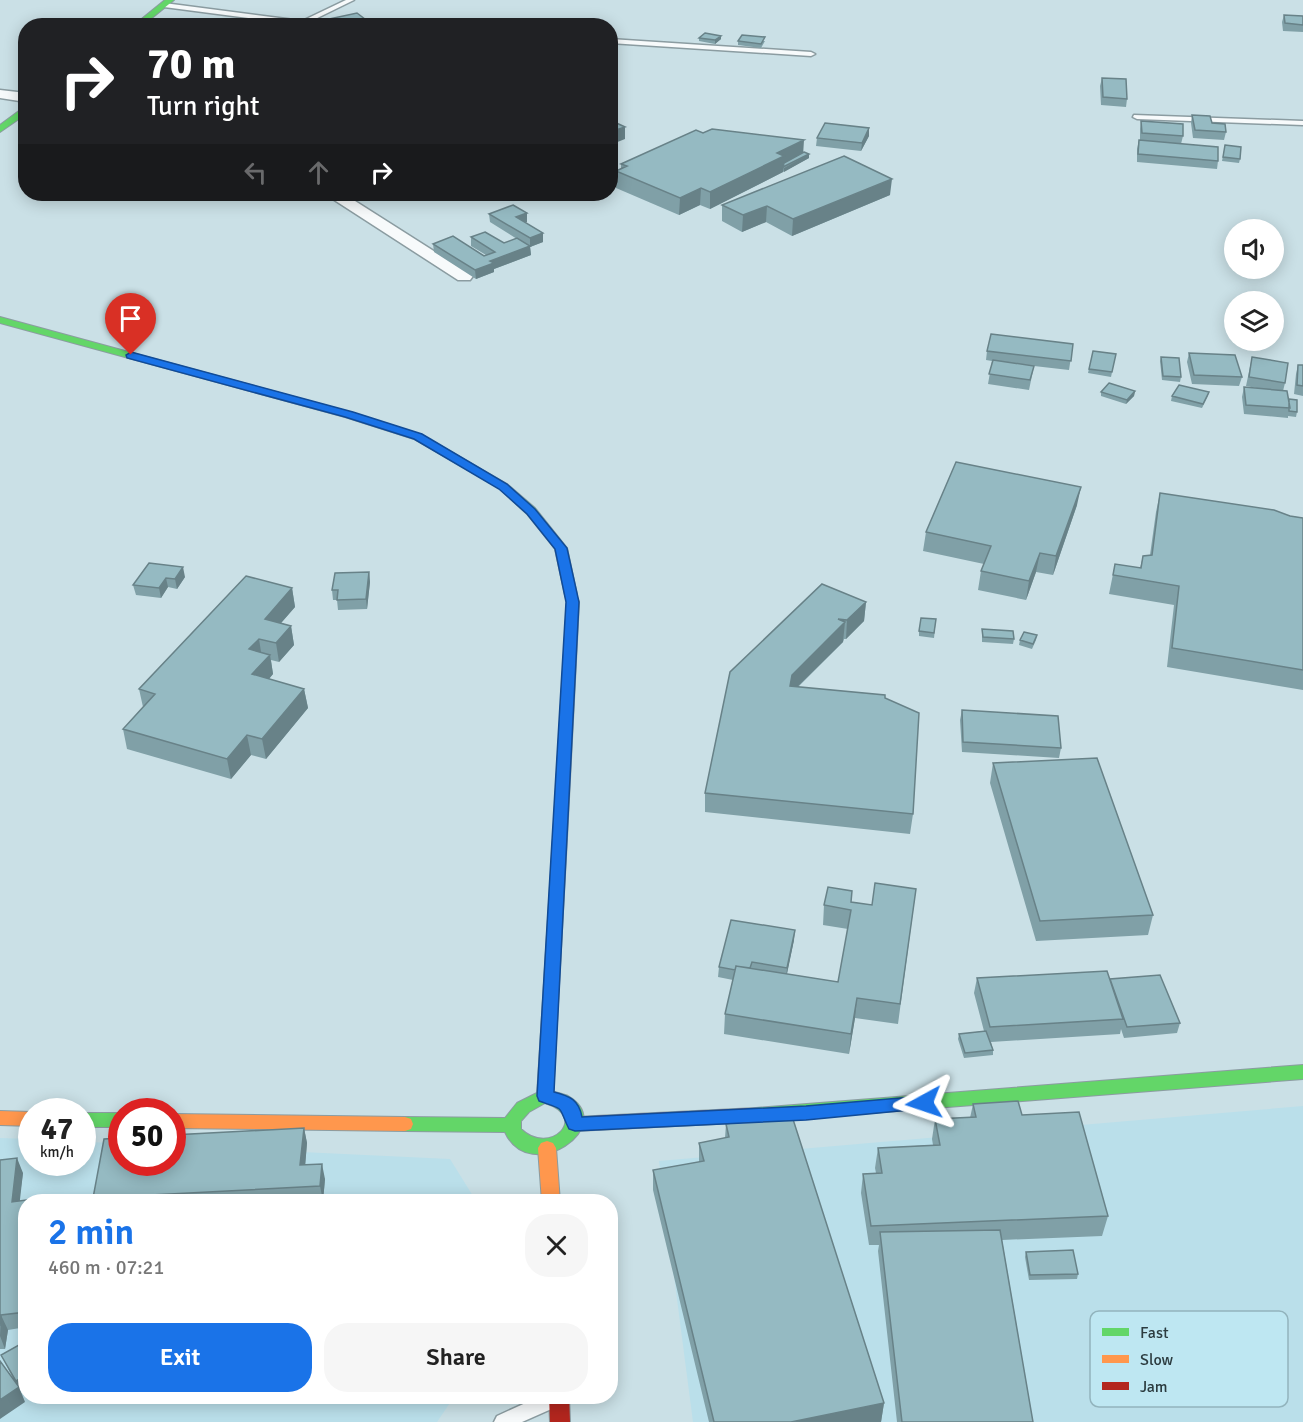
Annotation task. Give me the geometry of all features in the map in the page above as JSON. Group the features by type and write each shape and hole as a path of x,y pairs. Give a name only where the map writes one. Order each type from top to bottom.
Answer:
{"main road":[{"path":"146,18 167,2"},
{"path":"0,129 18,116"},
{"path":"0,320 349,415 418,437 503,486 531,511 561,548 573,602 545,1096"},
{"path":"575,1124 806,1113 1303,1072"},
{"path":"545,1096 565,1102 572,1109 575,1124 566,1140 547,1148 536,1148 522,1142 515,1135 512,1125 519,1107 534,1098 545,1096"},
{"path":"0,1118 18,1119"},
{"path":"186,1121 512,1125"},
{"path":"547,1148 550,1194"},
{"path":"559,1404 560,1422"}],"street":[{"path":"0,94 18,97"},
{"path":"344,201 464,276"}],"lane":[{"path":"313,18 351,0"},
{"path":"167,2 271,18"},
{"path":"618,41 812,54"},
{"path":"1137,117 1303,123"},
{"path":"503,1422 542,1404"}],"shaded area":[{"path":"1303,1106 1303,1422 693,1422 659,1161"},
{"path":"0,1138 18,1139 18,1176 96,1176 96,1142 108,1143 108,1176 186,1176 186,1147 450,1159 472,1194 18,1194 18,1404 449,1404 437,1422 0,1422"}],"building":[{"path":"357,13 364,18 334,18"},
{"path":"1284,15 1303,16 1303,25 1285,23"},
{"path":"705,33 721,36 715,40 699,38"},
{"path":"742,35 765,37 761,44 738,41"},
{"path":"1102,78 1126,79 1127,99 1103,97"},
{"path":"1192,115 1210,116 1212,123 1225,124 1226,132 1195,130"},
{"path":"1141,121 1183,124 1183,136 1142,133"},
{"path":"825,123 869,128 862,143 817,138"},
{"path":"712,129 804,140 777,153 784,156 710,192 701,188 680,198 618,172 627,166 621,164 696,130 703,133"},
{"path":"1139,140 1218,147 1218,161 1138,154"},
{"path":"1225,145 1241,147 1240,159 1223,157"},
{"path":"804,152 809,154 783,167 784,163"},
{"path":"844,156 892,179 793,219 767,206 743,215 722,205"},
{"path":"513,205 527,213 516,217 543,233 530,238 489,214"},
{"path":"485,232 504,243 517,238 530,246 490,261 494,263 475,270 433,244 453,236 484,256 495,252 471,237"},
{"path":"991,334 1073,344 1071,361 987,351"},
{"path":"1093,351 1116,354 1112,372 1089,369"},
{"path":"1189,353 1235,355 1242,377 1194,375"},
{"path":"1161,357 1179,358 1181,377 1163,376"},
{"path":"1252,357 1288,363 1285,383 1249,377"},
{"path":"993,360 1034,366 1030,380 989,374"},
{"path":"1298,365 1303,365 1303,386 1297,385"},
{"path":"1109,383 1135,391 1127,400 1101,392"},
{"path":"1179,385 1209,392 1203,404 1172,396"},
{"path":"1244,387 1287,391 1290,408 1246,405"},
{"path":"1289,399 1297,400 1297,412 1289,411"},
{"path":"956,462 1081,487 1056,556 1040,553 1029,581 981,571 991,546 926,532"},
{"path":"1160,493 1274,510 1303,518 1303,670 1172,648 1179,586 1113,575 1115,564 1141,568 1143,556 1152,555"},
{"path":"149,563 183,567 175,579 166,578 159,588 133,585"},
{"path":"369,572 366,599 337,600 338,590 332,590 335,573"},
{"path":"246,576 292,588 265,619 291,626 276,643 259,639 249,649 270,655 252,674 304,689 262,739 247,735 227,759 123,729 155,694 139,689"},
{"path":"822,584 866,602 847,620 838,619 845,622 792,675 790,686 885,695 885,698 919,713 913,814 705,793 730,672"},
{"path":"921,618 936,619 934,633 919,631"},
{"path":"982,629 1013,631 1014,639 983,637"},
{"path":"1024,632 1037,635 1033,644 1020,640"},
{"path":"962,710 1058,716 1061,748 963,742"},
{"path":"1097,758 1153,915 1040,921 993,763"},
{"path":"875,883 916,889 900,1004 857,998 851,1034 725,1014 736,966 838,982 851,910 824,905 828,887 852,891 851,902 872,905"},
{"path":"731,920 795,930 787,968 752,962 750,968 736,966 735,970 719,967"},
{"path":"1107,971 1123,1019 990,1027 977,978"},
{"path":"1160,975 1180,1023 1127,1027 1110,979"},
{"path":"986,1031 993,1050 965,1053 959,1034"},
{"path":"1018,1101 1022,1115 1079,1112 1108,1216 871,1226 863,1174 882,1173 878,1148 940,1145 935,1119 976,1117 973,1104"},
{"path":"791,1113 884,1403 791,1422 714,1422 653,1170 704,1161 699,1143 729,1137 726,1124"},
{"path":"304,1128 300,1165 322,1164 320,1186 169,1194 94,1194 104,1139 108,1139 108,1176 186,1176 186,1134"},
{"path":"17,1158 12,1202 18,1201 18,1313 1,1315 0,1326 0,1160"},
{"path":"1000,1230 1033,1422 902,1422 880,1232"},
{"path":"1073,1250 1078,1274 1030,1275 1026,1252"},
{"path":"18,1345 18,1380 16,1381 1,1355"},
{"path":"0,1361 18,1388 0,1400"}],"traffic: fast":[{"path":"147,18 170,0"},
{"path":"0,129 18,116"},
{"path":"0,320 349,415 418,437 503,486 531,511 561,548 571,595"},
{"path":"756,1115 1303,1072"},
{"path":"545,1096 563,1102 572,1110 575,1120 566,1138 557,1144 545,1147 533,1146 521,1140 514,1133 513,1119 523,1107 545,1096"},
{"path":"96,1120 108,1120"},
{"path":"405,1124 512,1125"}],"traffic: slow":[{"path":"560,838 573,602 571,595"},
{"path":"0,1118 18,1119"},
{"path":"186,1121 405,1124"},
{"path":"547,1148 550,1194"}],"traffic: jam":[{"path":"545,1096 560,838"},
{"path":"575,1124 756,1115"},
{"path":"559,1404 560,1422"}],"route":[{"path":"131,355 349,415 418,437 503,486 531,511 561,548 565,575 573,602 545,1096 565,1102 572,1109 575,1124 806,1113 924,1103"}]}
